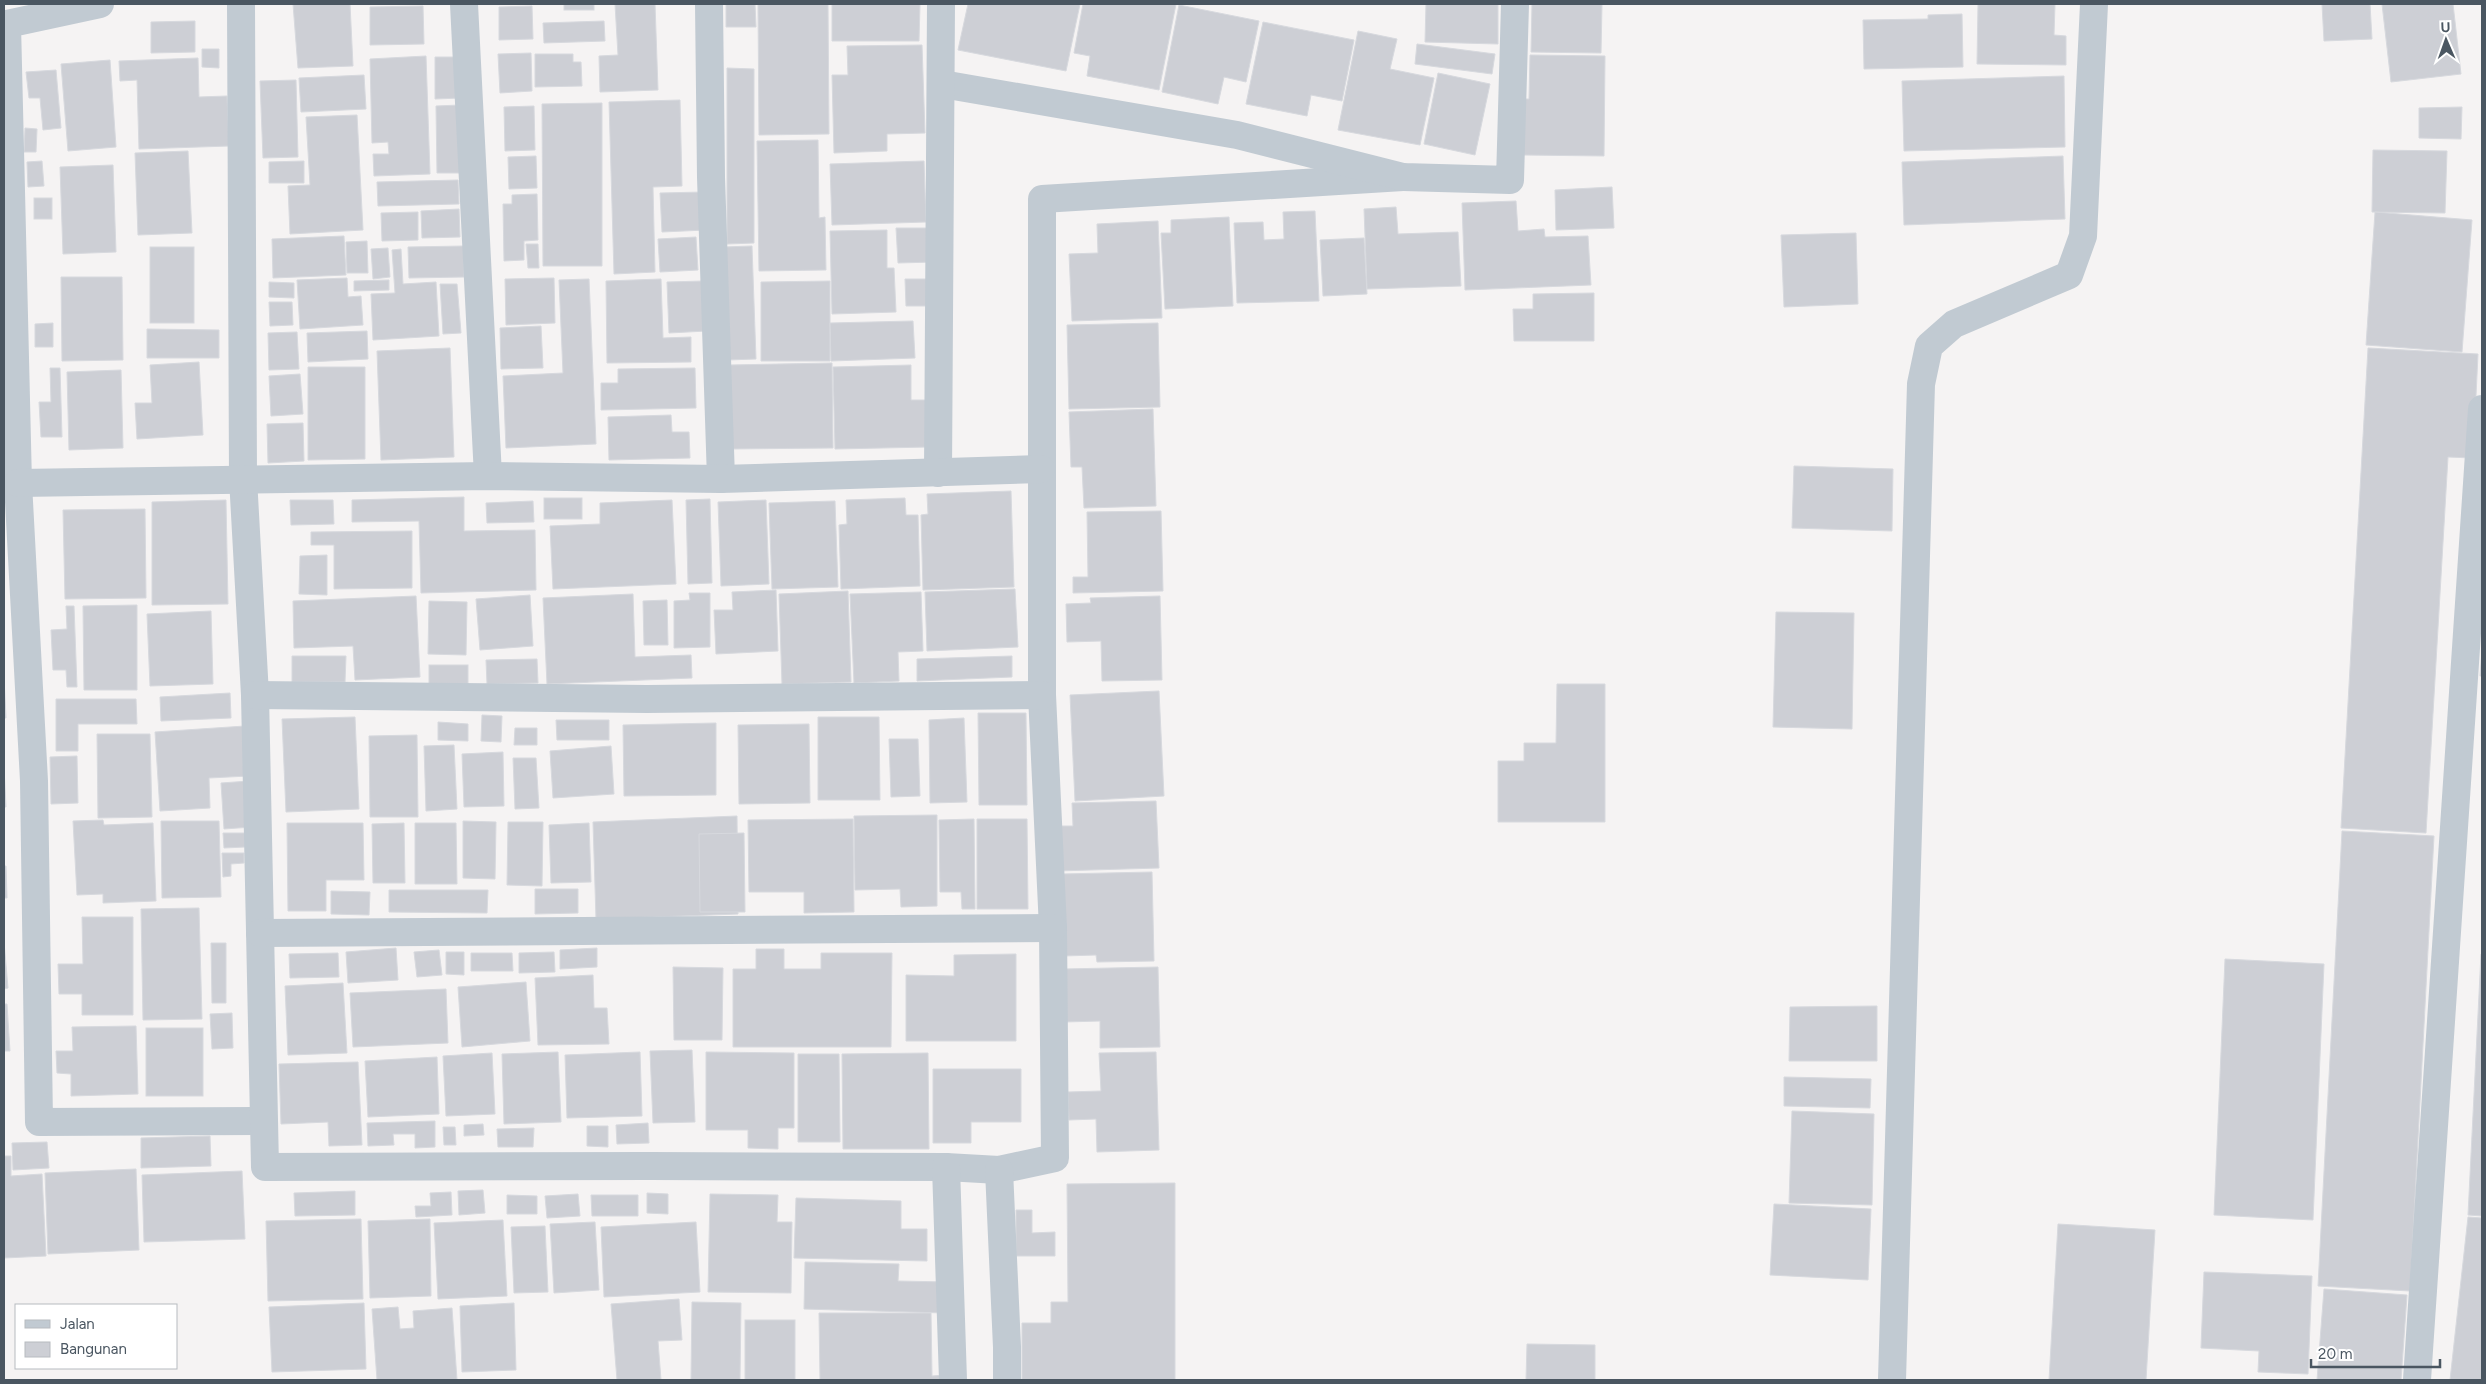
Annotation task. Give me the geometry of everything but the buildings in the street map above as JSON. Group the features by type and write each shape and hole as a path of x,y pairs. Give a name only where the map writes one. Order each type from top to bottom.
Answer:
{"street":[{"path":"100,4 7,24 18,483 34,781 39,1122 263,1121"},
{"path":"241,4 243,478 255,695 265,1167 946,1167 999,1170 1055,1158 1053,928 1042,695 1042,199 1403,176 1510,180 1515,4"},
{"path":"464,4 488,476"},
{"path":"709,4 711,177 721,479"},
{"path":"938,474 942,84 941,4"},
{"path":"1892,1380 1921,384 1929,346 1954,324 2069,275 2083,236 2094,4"},
{"path":"942,84 1237,135 1403,176"},
{"path":"2417,1380 2482,410"},
{"path":"18,483 243,478 488,476 721,479 938,474 1041,469"},
{"path":"255,695 647,699 1042,695"},
{"path":"260,933 1053,928"},
{"path":"946,1167 953,1380"},
{"path":"999,1170 1007,1347 1006,1380"}]}
